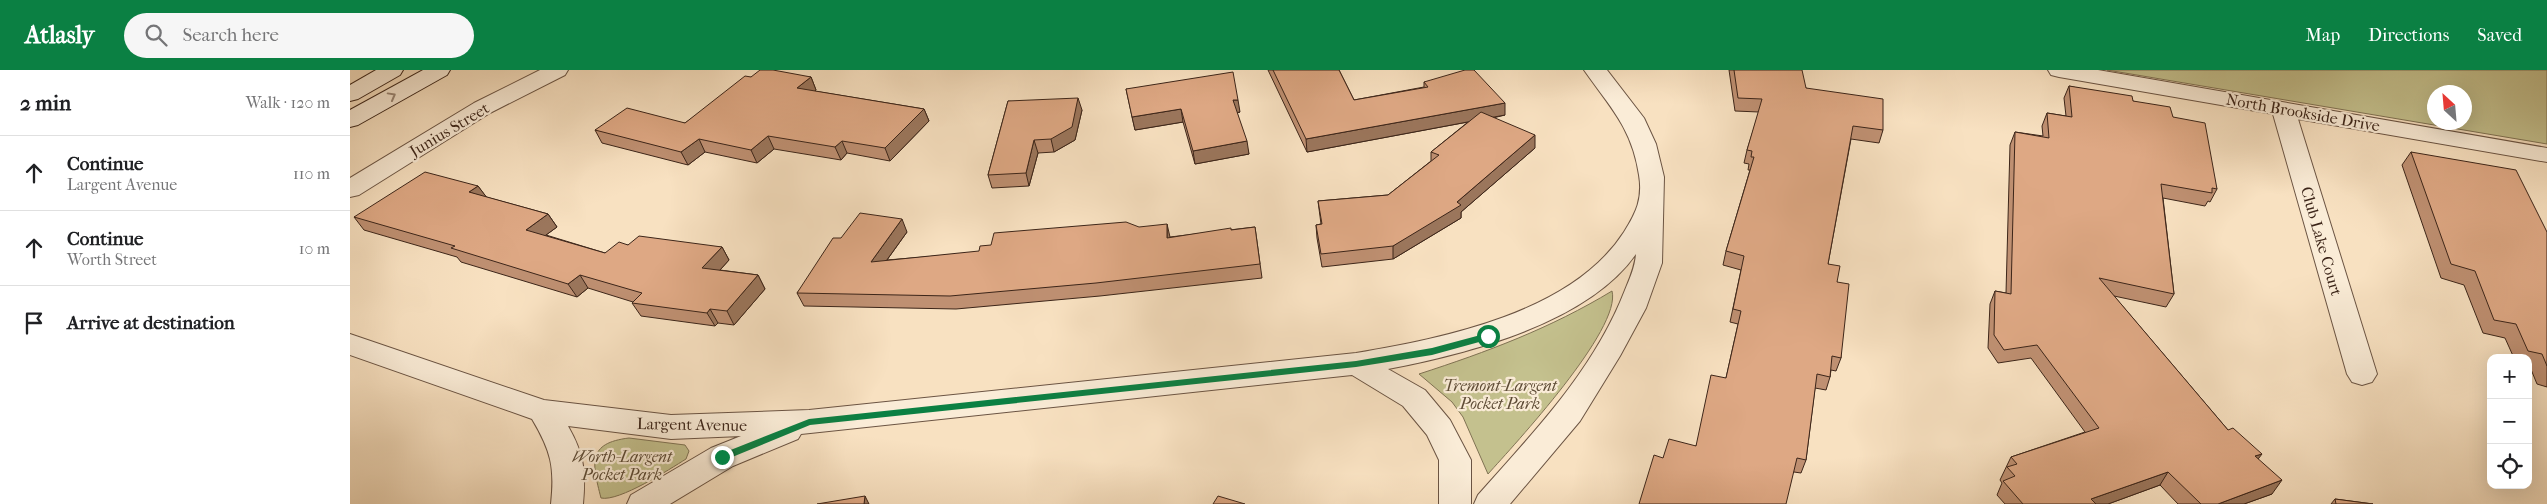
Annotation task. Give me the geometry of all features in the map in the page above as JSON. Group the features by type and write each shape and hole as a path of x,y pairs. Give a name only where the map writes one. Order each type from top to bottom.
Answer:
{"street":[{"path":"350,94 392,70"},
{"path":"350,120 439,70"},
{"path":"1490,504 1569,413 1610,349 1632,308 1649,263 1652,177 1644,144 1632,118 1596,70"},
{"name":"North Brookside Drive","path":"2059,70 2547,155"},
{"name":"Junius Street","path":"350,189 482,108 554,71"},
{"name":"Club Lake Court","path":"2283,108 2362,374"},
{"name":"Largent Avenue","path":"350,344 543,411 671,427 809,422 1356,364 1432,352 1488,336 1550,309 1589,285 1618,258 1650,210"},
{"path":"1356,364 1414,398 1439,428 1455,460 1455,504"},
{"path":"543,411 566,449 571,474 567,504"},
{"path":"643,504 722,457 809,422"}],"green space":[{"path":"2107,70 2547,70 2547,144 2464,130 2472,130 2472,85 2427,85 2427,124"},
{"name":"Tremont-Largent Pocket Park","path":"1612,291 1611,309 1584,358 1564,386 1488,474 1463,417 1452,402 1419,374 1469,357 1542,328"},
{"name":"Worth-Largent Pocket Park","path":"629,438 685,445 689,451 686,459 644,484 620,495 601,498 595,465 599,450 615,441"}],"building":[{"path":"760,70 773,70 811,77 797,88 924,109 885,148 842,141 835,147 768,136 751,150 699,139 681,152 595,130 627,108 685,123 745,76 751,77"},
{"path":"1273,70 1339,70 1354,100 1428,87 1424,82 1465,70 1474,70 1505,103 1306,139"},
{"path":"1734,70 1802,70 1806,88 1883,99 1883,130 1853,126 1828,264 1840,266 1837,282 1849,284 1841,358 1832,356 1830,377 1817,374 1806,460 1797,458 1786,504 1639,504 1654,455 1663,458 1669,439 1696,446 1711,375 1726,378 1741,311 1733,309 1744,256 1726,251 1754,157 1751,157 1752,151 1747,150 1762,99 1738,98"},
{"path":"1233,72 1238,100 1233,100 1247,141 1193,151 1181,109 1132,117 1126,89"},
{"path":"2069,86 2132,96 2133,101 2170,107 2173,117 2205,123 2217,189 2212,188 2212,193 2161,184 2174,294 2099,278 2228,430 2233,428 2262,454 2255,456 2282,480 2218,504 2201,504 2168,472 2091,499 2096,504 2023,504 2003,481 2015,476 2007,467 2017,464 2011,457 2099,428 2037,345 2004,350 1994,335 1995,291 2011,294 2015,132 2049,138 2047,113 2072,117"},
{"path":"1078,98 1072,127 1051,139 1034,140 1026,173 988,175 1008,101"},
{"path":"1481,112 1535,135 1457,202 1461,205 1393,246 1321,254 1316,225 1322,224 1318,201 1388,195 1439,155 1431,152"},
{"path":"2411,152 2516,170 2547,232 2547,366 2542,354 2528,351 2516,324 2494,320 2475,271 2451,264"},
{"path":"425,172 478,186 469,192 548,214 526,230 605,253 619,242 628,245 639,236 722,247 702,268 758,275 727,311 710,309 707,313 632,303 642,293 580,275 568,284 451,248 455,246 354,217"},
{"path":"860,213 902,219 871,262 979,251 980,246 991,245 994,233 1126,222 1139,227 1167,224 1167,238 1231,228 1231,230 1255,227 1260,264 1096,283 950,296 797,293 833,238 841,238"},
{"path":"865,496 864,504 817,504"},
{"path":"1218,496 1245,504 1213,504"},
{"path":"2335,499 2373,504 2336,504"}],"route":[{"path":"722,457 809,422 1356,364 1432,352 1488,336"}]}
